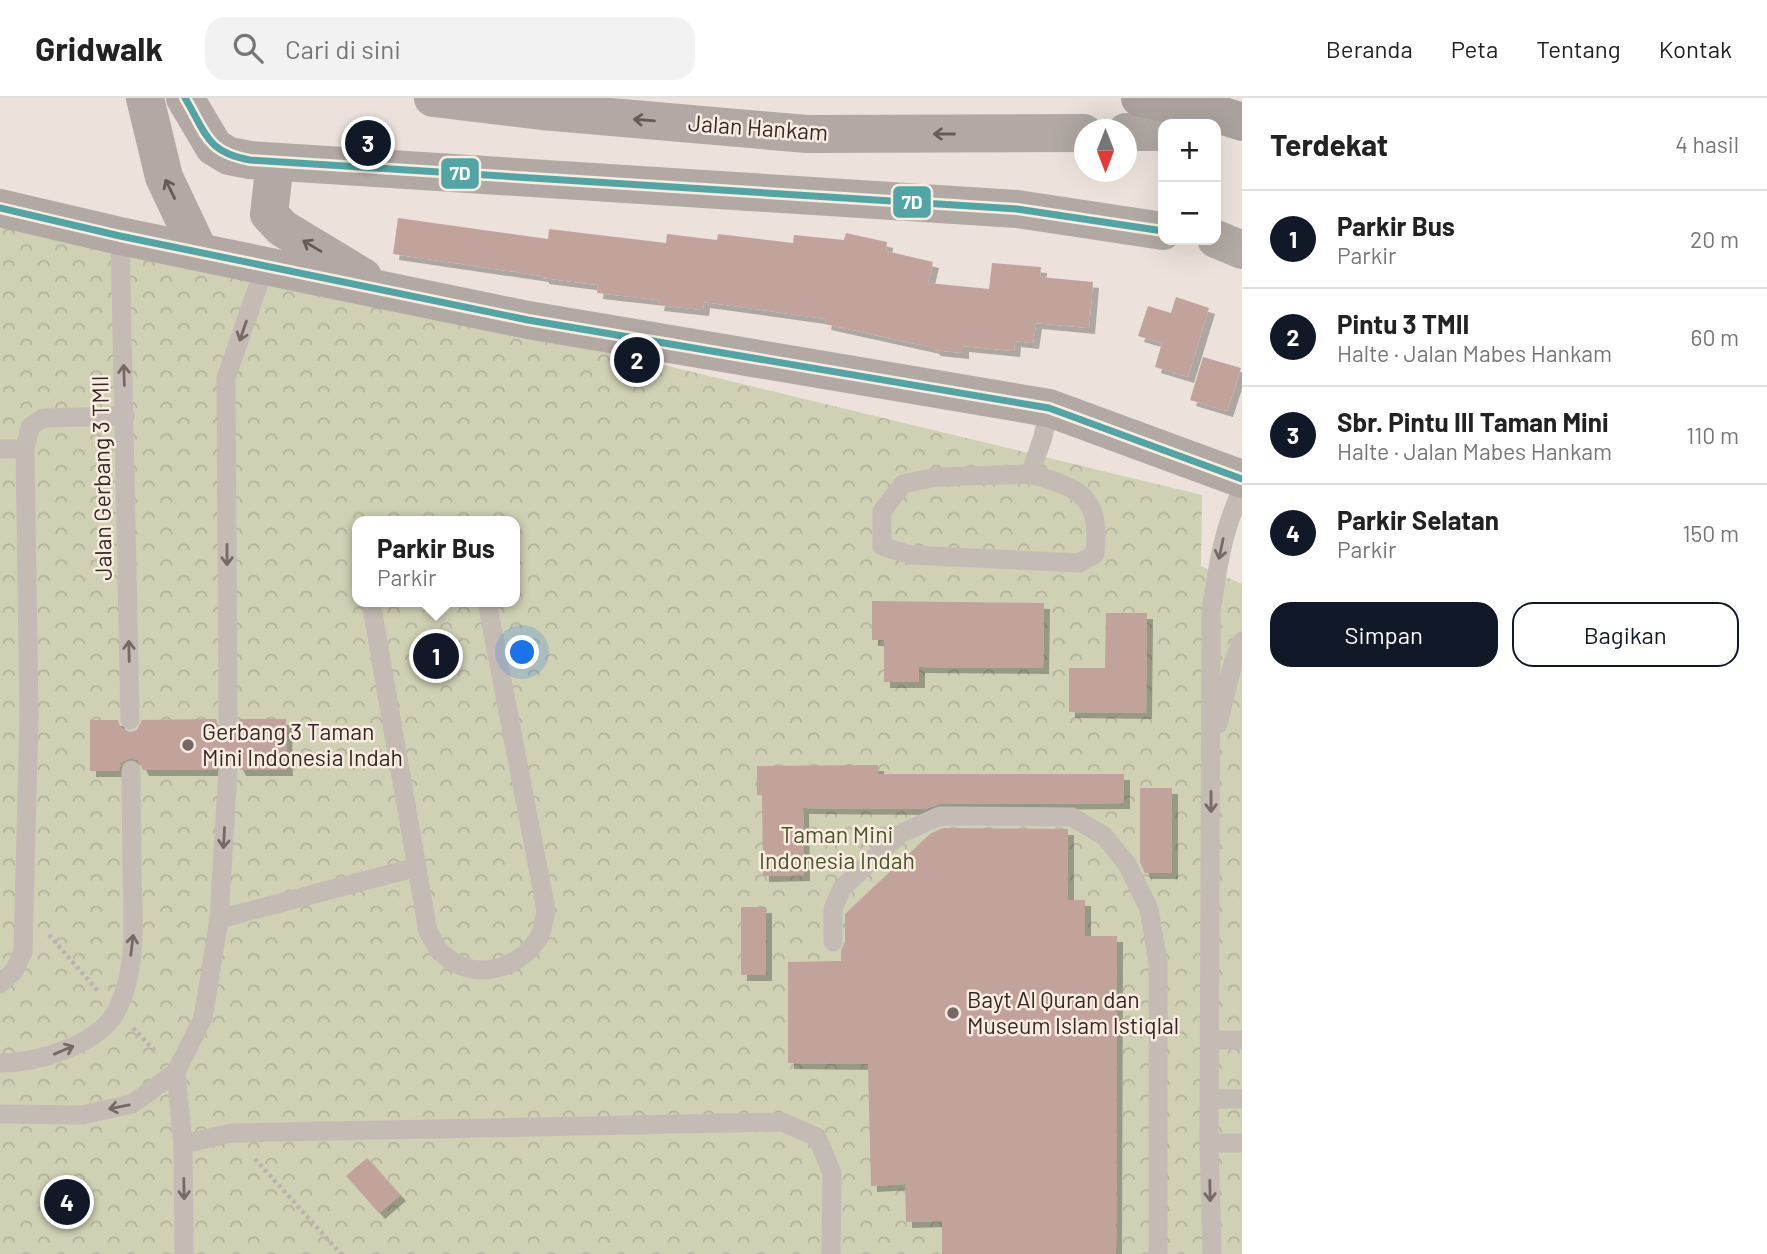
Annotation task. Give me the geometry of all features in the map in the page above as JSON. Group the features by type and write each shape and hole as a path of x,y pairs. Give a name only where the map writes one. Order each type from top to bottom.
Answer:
{"highway":[{"path":"1140,98 1228,124"}],"main road":[{"path":"145,98 164,177 200,251"},
{"path":"185,98 214,147 229,156 275,162 1017,209 1158,230"},
{"name":"Jalan Hankam","path":"433,98 542,111 807,134 1074,133"},
{"path":"1137,132 1158,132"},
{"path":"275,162 269,214 282,228 392,293"},
{"path":"0,208 120,236 528,320 1049,408 1242,480"},
{"path":"1221,241 1242,250"}],"lane":[{"name":"Jalan Gerbang 3 TMII","path":"120,236 130,720"},
{"path":"228,719 226,379 265,266"},
{"path":"1030,474 1043,437 1049,408"},
{"path":"0,984 15,971 23,951 29,716 25,449 30,427 43,418 125,416"},
{"path":"0,449 25,449"},
{"path":"1030,474 1057,481 1084,496 1095,515 1095,554 1079,563 910,555 882,545 881,512 903,484 937,477 1030,474"},
{"path":"1212,1254 1209,1143 1211,611 1229,517 1242,490"},
{"path":"372,607 428,932 443,955 466,969 498,969 523,957 540,935 546,910 488,607"},
{"path":"1211,754 1233,663 1242,641"},
{"path":"0,1063 16,1063 60,1053 93,1036 117,1012 127,982 134,934 131,770"},
{"path":"0,1114 82,1115 132,1104 176,1072 203,1018 219,919 228,770"},
{"path":"833,942 833,909 842,888 900,834 940,816 1072,817 1104,836 1126,864 1149,909 1158,963 1158,1254"},
{"path":"219,919 417,867"},
{"path":"1210,1040 1242,1040"},
{"path":"176,1072 183,1144 184,1254"},
{"path":"1209,1098 1242,1099"},
{"path":"183,1144 232,1133 782,1122 817,1137 832,1173 831,1254"},
{"path":"1209,1143 1242,1143"}],"green space":[{"name":"Taman Mini Indonesia Indah","path":"0,205 1202,495 1201,566 1242,584 1242,1254 0,1254"}],"building":[{"path":"398,218 548,239 549,229 666,243 667,234 717,240 718,234 793,243 794,235 844,240 846,233 887,242 886,251 933,262 928,283 989,289 992,263 1041,267 1040,277 1093,282 1089,328 1036,323 1033,343 1015,341 1014,351 963,346 963,353 934,350 825,324 826,319 704,302 703,310 658,305 659,300 597,293 598,285 393,254"},
{"path":"1176,297 1209,308 1188,377 1155,367 1162,343 1138,336 1148,306 1171,313"},
{"path":"1203,357 1241,368 1227,411 1190,400"},
{"path":"872,601 1044,603 1043,668 919,667 919,682 884,682 884,640 872,640"},
{"path":"1106,613 1147,613 1146,713 1069,712 1069,668 1105,668"},
{"name":"Gerbang 3 Taman Mini Indonesia Indah","path":"216,719 218,726 227,731 235,729 240,719 286,719 287,770 240,770 235,760 228,758 218,763 216,770 143,770 138,760 130,758 121,763 119,771 90,771 90,720 118,720 120,727 130,732 137,730 142,720"},
{"path":"878,765 878,774 1124,774 1124,803 940,804 925,809 803,808 804,875 763,876 762,795 757,795 757,766"},
{"path":"1140,788 1172,788 1172,873 1145,873 1140,862"},
{"name":"Bayt Al Quran dan Museum Islam Istiqlal","path":"943,828 1068,829 1068,900 1085,900 1085,936 1117,936 1116,1254 942,1254 942,1221 906,1222 905,1184 871,1186 868,1064 788,1063 788,962 841,961 841,950 845,942 845,914 930,834"},
{"path":"741,907 766,907 766,975 741,975"},
{"path":"367,1158 400,1195 379,1213 346,1176"}],"transit line":[{"name":"7D","path":"185,98 203,131 216,146 224,152 250,160 1017,209 1158,230"},
{"name":"7D","path":"0,208 120,236 528,320 1049,408 1242,479"}],"place":[{"name":"Sbr. Pintu III Taman Mini","path":"368,143"},
{"name":"Pintu 3 TMII","path":"637,360"},
{"name":"Parkir Bus","path":"436,656"},
{"name":"Gerbang 3 Taman Mini Indonesia Indah","path":"188,745"},
{"name":"Bayt Al Quran dan Museum Islam Istiqlal","path":"953,1013"},
{"name":"Parkir Selatan","path":"67,1202"}]}
